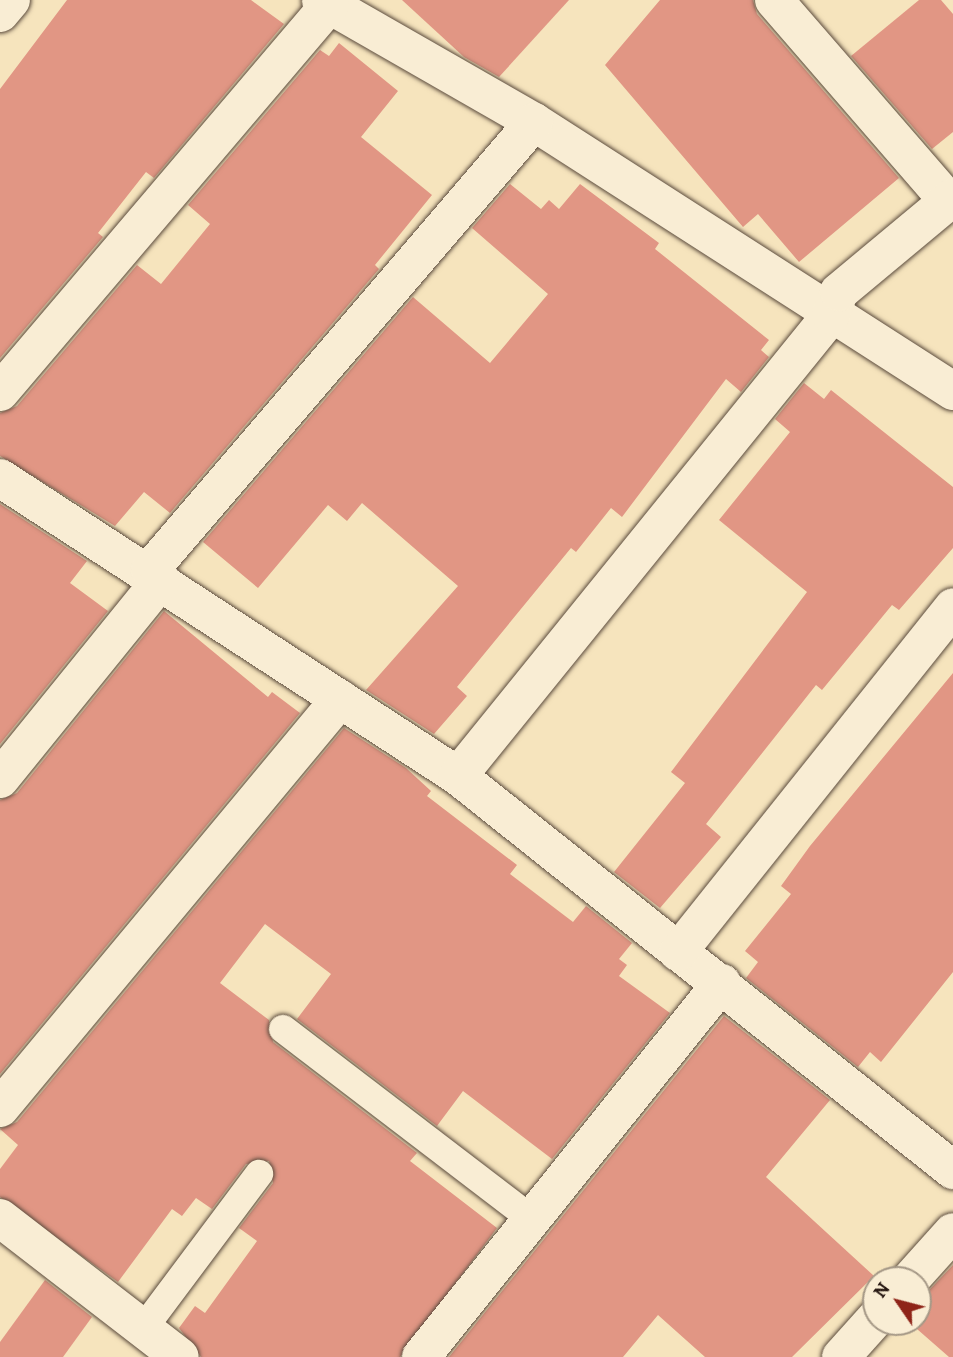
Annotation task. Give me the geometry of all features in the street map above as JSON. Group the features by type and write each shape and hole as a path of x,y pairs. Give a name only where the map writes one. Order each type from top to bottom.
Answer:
{"street":[{"path":"0,13 11,0"},
{"path":"458,776 831,315 839,292 950,199 775,0"},
{"path":"0,391 326,2 534,122 953,391"},
{"path":"0,779 155,575 534,122"},
{"path":"0,478 155,575 458,776 678,952 948,1156"},
{"path":"678,952 953,607"},
{"path":"0,1108 340,699"},
{"path":"421,1357 530,1218 722,983"},
{"path":"0,1218 180,1357"},
{"path":"923,1266 953,1232"},
{"path":"841,1357 862,1334"}],"lane":[{"path":"283,1029 530,1218"},
{"path":"143,1329 259,1174"}],"building":[{"path":"67,0 251,0 284,24 154,178 146,172 98,233 103,237 0,358 0,89"},
{"path":"402,0 569,0 499,77 464,57"},
{"path":"660,0 753,0 757,14 899,178 799,262 758,214 743,227 605,65"},
{"path":"919,0 941,0 953,14 953,132 932,149 851,56"},
{"path":"339,43 398,91 361,137 432,195 375,265 379,269 170,513 144,492 115,526 0,456 0,413 17,406 137,265 161,284 210,224 188,205 320,50 329,56"},
{"path":"510,184 541,209 549,200 559,209 580,184 659,243 655,249 769,340 761,350 769,357 741,392 726,379 622,517 611,508 576,552 571,548 457,687 467,696 434,734 366,690 458,586 362,503 347,521 328,505 258,588 203,542 413,297 490,363 548,294 472,228"},
{"path":"804,383 824,399 831,390 953,487 953,548 899,610 892,605 822,690 816,685 706,824 721,837 660,908 614,872 685,783 671,772 807,592 719,520 790,432 775,419"},
{"path":"0,504 87,561 70,583 108,611 0,744"},
{"path":"164,611 268,697 272,692 300,713 0,1074 0,800 17,793"},
{"path":"953,673 953,972 881,1062 870,1052 858,1067 746,978 758,962 745,951 791,894 781,886 810,846"},
{"path":"344,728 406,768 431,791 427,796 517,865 510,874 573,922 586,906 632,943 619,959 627,965 619,976 670,1013 552,1159 463,1091 437,1126 297,1019 331,974 265,924 220,983 269,1020 273,1042 417,1153 410,1161 497,1228 400,1357 201,1357 179,1328 195,1306 205,1313 257,1241 239,1228 273,1183 269,1161 246,1164 212,1209 196,1198 182,1216 172,1209 118,1282 0,1197 0,1169 18,1145 0,1129 17,1122"},
{"path":"724,1016 830,1100 766,1177 863,1266 862,1288 792,1357 705,1357 658,1315 623,1357 449,1357"},
{"path":"953,1265 953,1357 949,1357 925,1336 932,1336 932,1287"},
{"path":"45,1280 92,1317 63,1357 0,1357 0,1342"}]}
